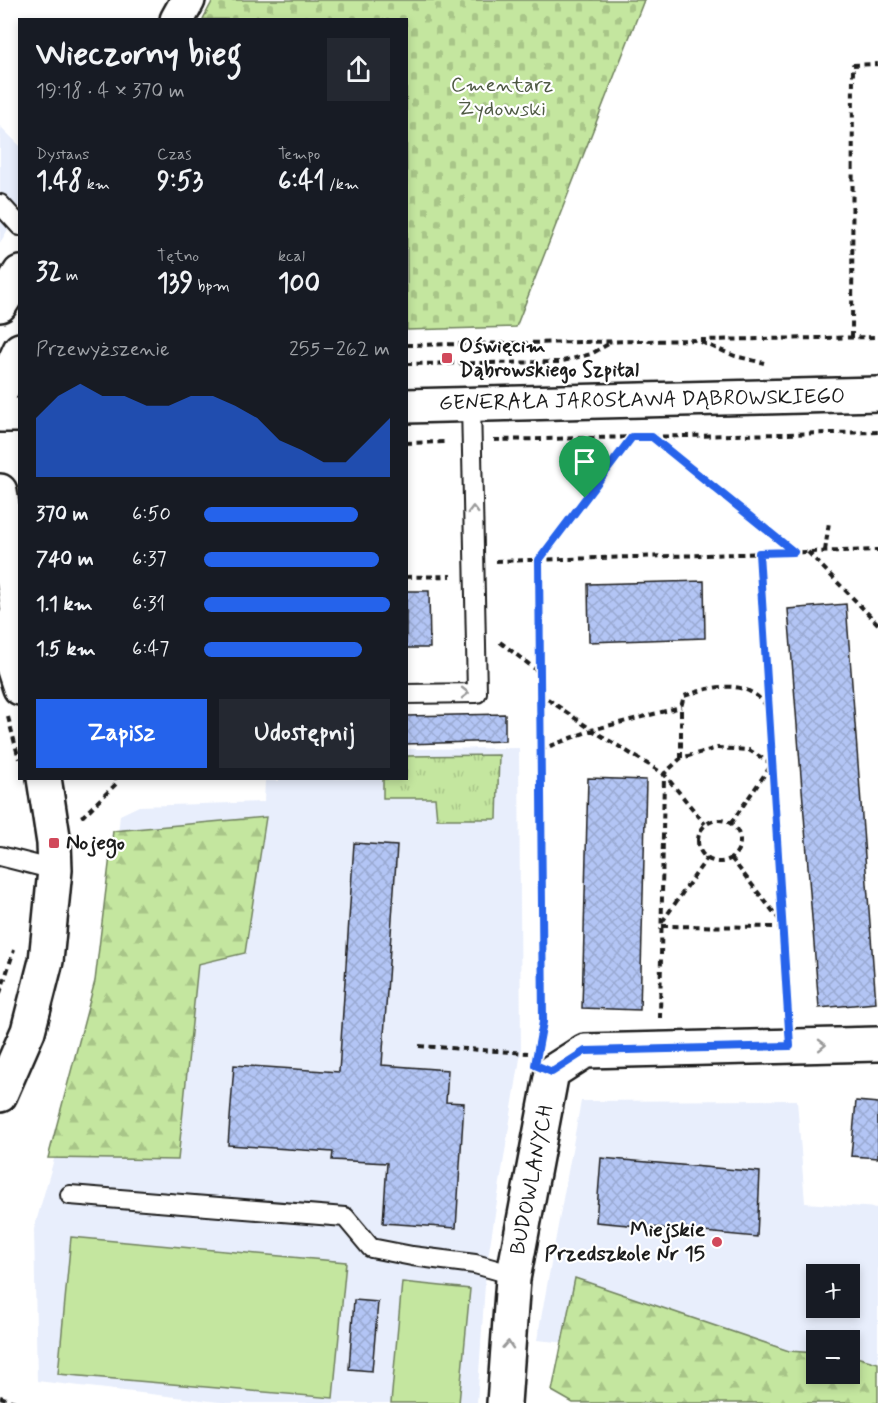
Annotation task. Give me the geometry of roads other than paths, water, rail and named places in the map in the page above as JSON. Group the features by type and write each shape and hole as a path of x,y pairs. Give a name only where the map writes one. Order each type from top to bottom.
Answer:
{"street":[{"path":"178,18 188,0"},
{"path":"0,305 18,276"},
{"path":"0,393 18,354"},
{"name":"GENERAŁA JAROSŁAWA DĄBROWSKIEGO","path":"408,406 878,394"},
{"path":"0,415 18,415"},
{"path":"0,491 18,611"},
{"path":"5,529 18,495"},
{"path":"0,627 13,699"},
{"path":"0,1095 28,1031 46,961 55,870 54,843 44,780"},
{"name":"BUDOWLANYCH","path":"504,1403 514,1275 552,1072 585,1051 878,1044"}],"lane":[{"path":"0,204 18,224"},
{"path":"408,694 477,693 471,404"},
{"path":"0,856 55,870"},
{"path":"70,1196 345,1217 371,1248 476,1264 514,1275"}],"place":[{"name":"Oświęcim Dąbrowskiego Szpital","path":"447,358"},
{"name":"Nojego","path":"54,843"},
{"name":"Miejskie Przedszkole Nr 15","path":"717,1242"}],"park label":[{"name":"Cmentarz Żydowski","path":"502,97"}]}
